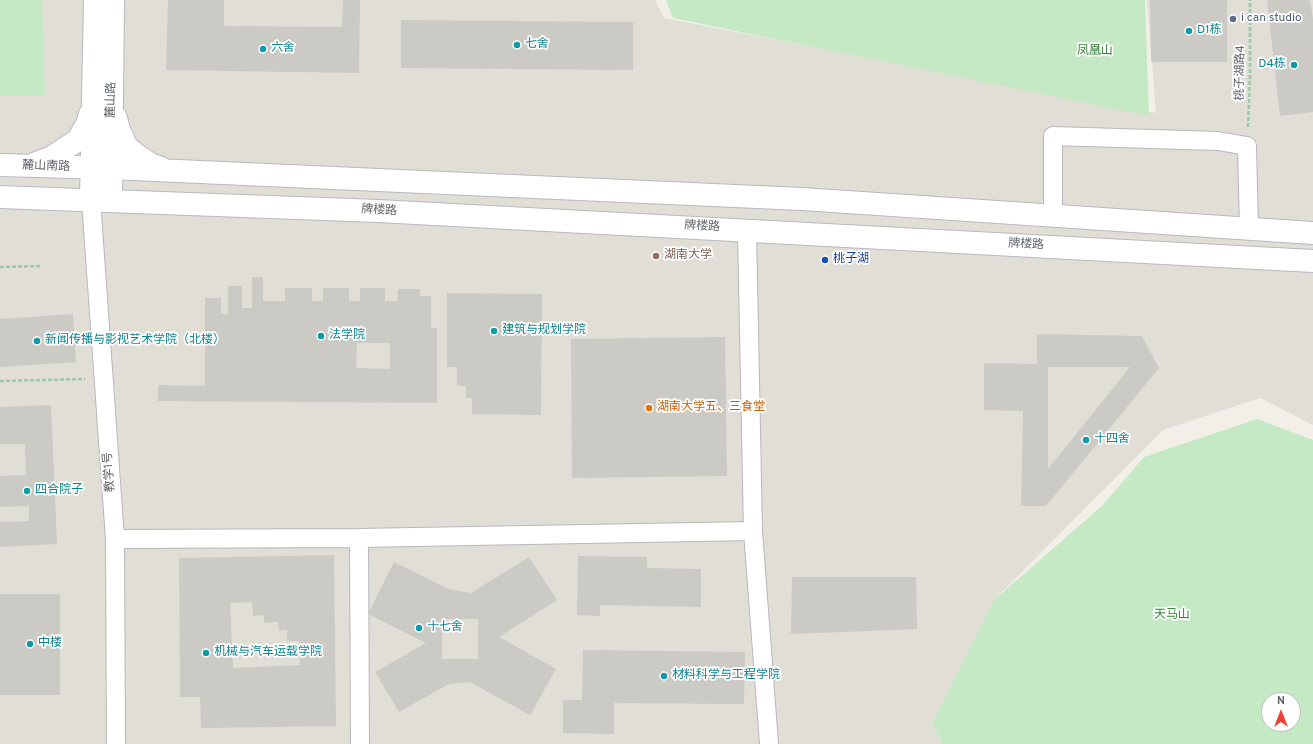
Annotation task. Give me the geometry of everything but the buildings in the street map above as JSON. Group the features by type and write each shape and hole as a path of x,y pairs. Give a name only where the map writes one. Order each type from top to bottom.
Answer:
{"main road":[{"name":"麓山路","path":"95,0 103,103"},
{"name":"麓山路","path":"101,200 103,103 113,0"},
{"path":"28,166 52,157 78,140 87,124 103,103 128,146 138,156 152,165 170,171"},
{"name":"麓山南路","path":"0,165 102,168"},
{"path":"102,168 802,199 1313,233"},
{"path":"0,196 101,200"},
{"name":"牌楼路","path":"101,200 378,211 1313,260"}],"street":[{"path":"1053,216 1054,136 1218,141 1247,146 1249,229"},
{"name":"教学1号","path":"101,200 104,378 115,539 116,744"},
{"path":"747,230 754,531 769,744"},
{"path":"115,539 358,538 754,531"},
{"path":"358,538 360,744"}],"path":[{"name":"桃子湖路4","path":"1247,146 1250,76 1250,0"},
{"path":"0,267 42,266"},
{"path":"0,381 104,378"}],"shaded area":[{"name":"湖南大学","path":"0,0 655,0 664,18 1156,113 1147,0 1313,0 1313,425 1260,398 1163,430 994,600 932,723 943,744 0,744"}],"green space":[{"path":"0,0 42,0 45,95 0,96"},
{"name":"凤凰山","path":"666,0 1145,0 1149,116 673,18"},
{"name":"天马山","path":"1257,419 1313,440 1313,744 943,744 932,723 994,600 1102,506 1144,457"}],"place":[{"name":"i can studio","path":"1233,19"},
{"name":"D1栋","path":"1189,31"},
{"name":"七舍","path":"517,45"},
{"name":"六舍","path":"263,49"},
{"name":"D4栋","path":"1294,65"},
{"name":"湖南大学","path":"656,256"},
{"name":"桃子湖","path":"825,260"},
{"name":"建筑与规划学院","path":"494,331"},
{"name":"法学院","path":"321,336"},
{"name":"新闻传播与影视艺术学院（北楼）","path":"37,341"},
{"name":"湖南大学五、三食堂","path":"649,408"},
{"name":"十四舍","path":"1086,440"},
{"name":"四合院子","path":"27,491"},
{"name":"十七舍","path":"419,628"},
{"name":"中楼","path":"30,644"},
{"name":"机械与汽车运载学院","path":"206,653"},
{"name":"材料科学与工程学院","path":"664,676"}]}
